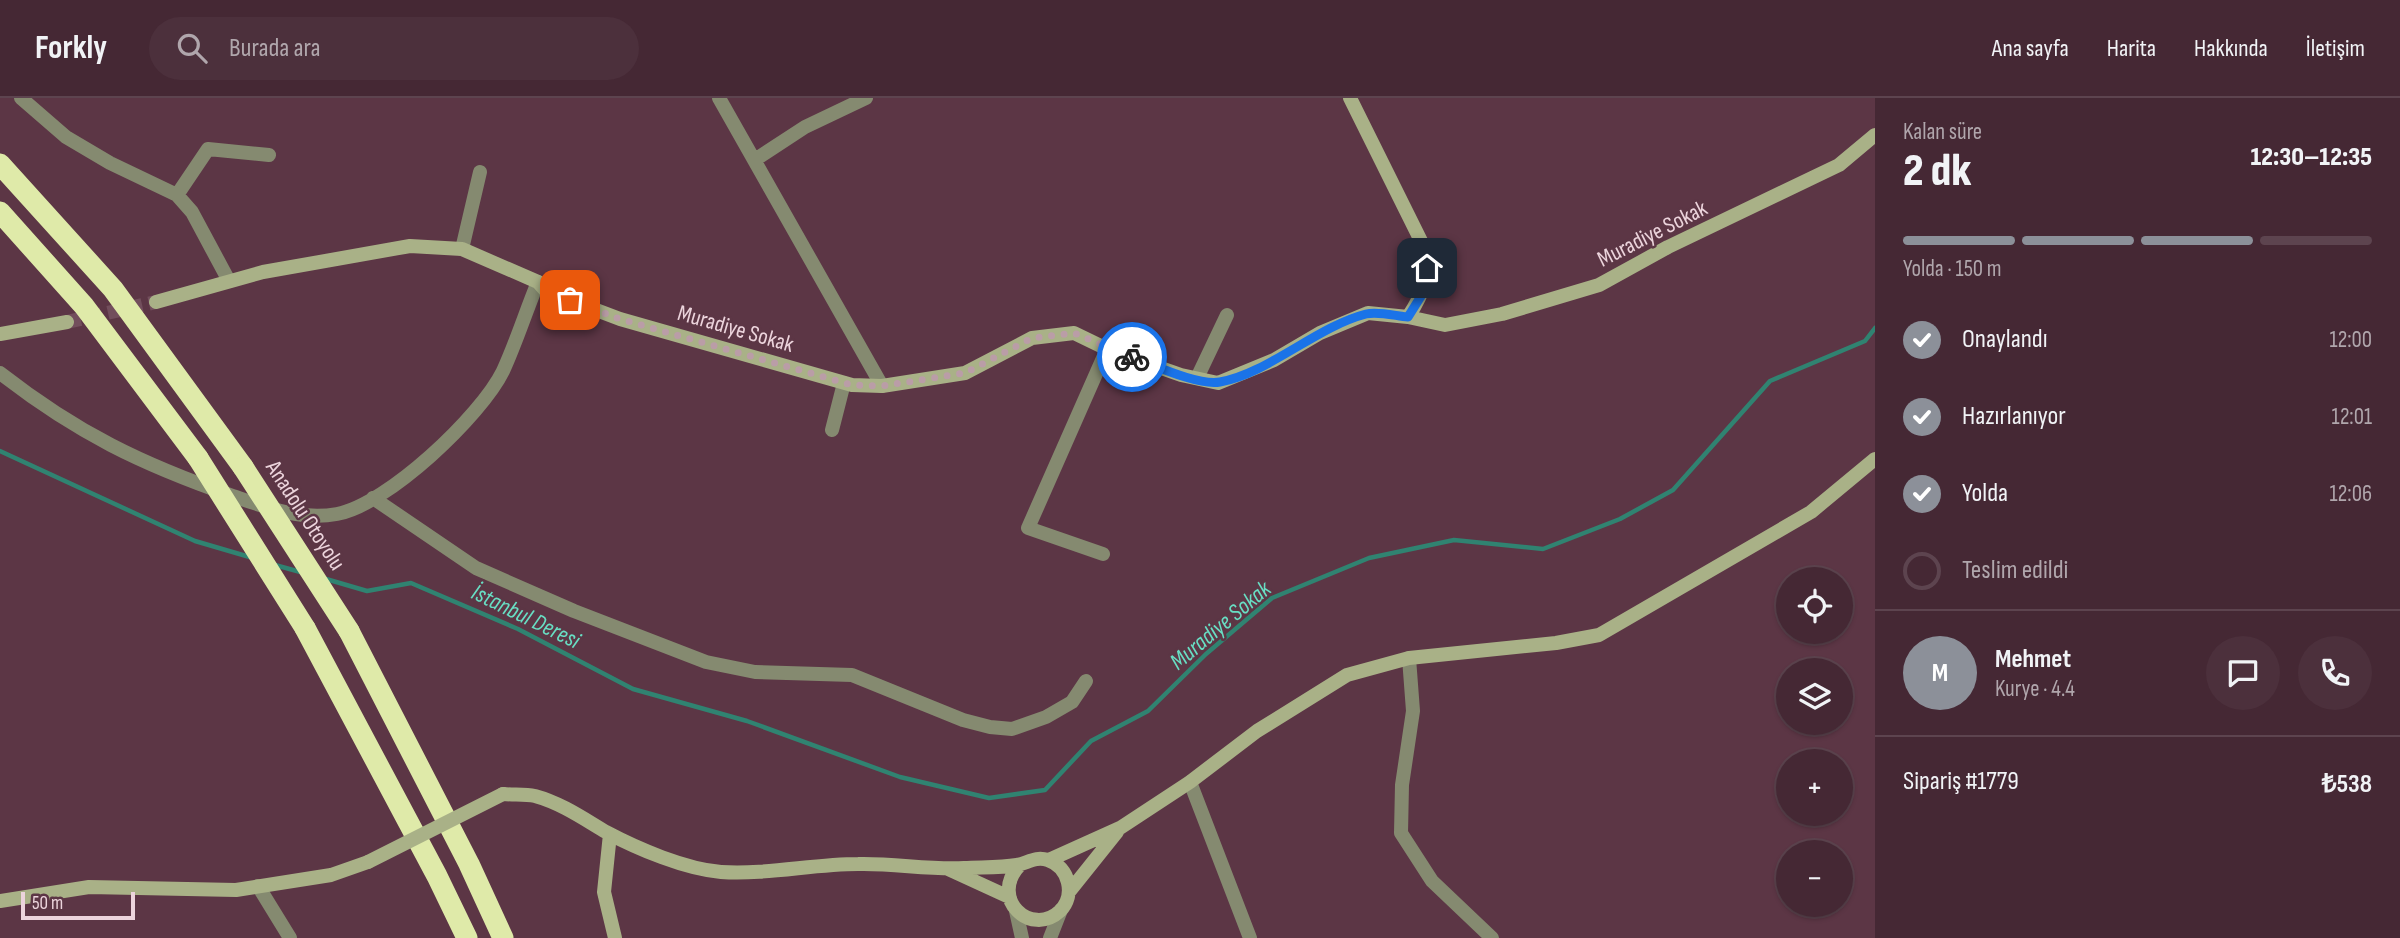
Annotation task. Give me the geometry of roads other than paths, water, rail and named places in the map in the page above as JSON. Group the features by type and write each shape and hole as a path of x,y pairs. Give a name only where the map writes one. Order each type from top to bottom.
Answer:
{"highway":[{"name":"Anadolu Otoyolu","path":"0,164 113,289 243,467 349,631 469,864 503,938"},
{"path":"0,212 85,306 198,458 305,628 437,876 467,938"}],"street":[{"path":"21,98 39,105 66,137 110,163 177,195 192,212 229,281"},
{"path":"719,98 756,159 882,386"},
{"path":"756,159 805,127 866,98"},
{"path":"1350,98 1424,247 1427,268 1423,293 1408,317"},
{"name":"Muradiye Sokak","path":"156,302 229,281 410,246 462,249 538,282 545,291 620,319 844,383 882,386 965,373 1032,338 1074,333 1107,349 1218,383 1274,360 1320,333 1368,313 1408,317 1445,325 1502,313 1599,285 1668,247 1839,165 1875,135"},
{"path":"177,195 208,149 270,155"},
{"path":"462,249 480,172"},
{"path":"0,373 48,410 127,455 162,471 286,513 337,514 373,498 426,459 482,402 502,373 538,282"},
{"path":"1198,379 1227,315"},
{"path":"0,334 67,322"},
{"path":"1104,554 1028,528 1107,349"},
{"path":"832,430 844,383"},
{"path":"0,901 89,887 236,890 331,875 368,862 503,794 534,796 555,804 610,834 686,866 722,872 860,864 947,869 1049,860 1120,828 1190,782 1256,731 1348,675 1409,658 1556,643 1599,635 1811,512 1875,459"},
{"path":"373,498 476,568 574,611 706,662 755,672 852,675 963,720 1012,729 1046,717 1072,702 1086,681"},
{"path":"1409,658 1413,710 1402,786 1401,833 1432,881 1492,938"},
{"path":"1190,782 1250,938"},
{"path":"1050,938 1069,892 1120,828"},
{"path":"610,834 604,892 615,938"},
{"path":"1049,860 1064,873 1069,892"},
{"path":"1020,864 1008,881 1022,938"},
{"path":"947,869 1012,904 1034,920 1044,920 1061,910"},
{"path":"258,886 290,938"}],"waterway":[{"name":"Muradiye Sokak","path":"326,579 367,591 411,583 518,629 633,689 747,721 900,777 989,798 1045,790 1091,741 1148,711 1206,654 1272,598 1369,558 1454,540 1543,549 1620,519 1673,490 1770,381 1865,341 1875,328"},
{"name":"İstanbul Deresi","path":"0,451 195,541 253,558"},
{"name":"İstanbul Deresi","path":"275,565 304,573"}],"tunnel":[{"path":"67,322 156,302"}]}
